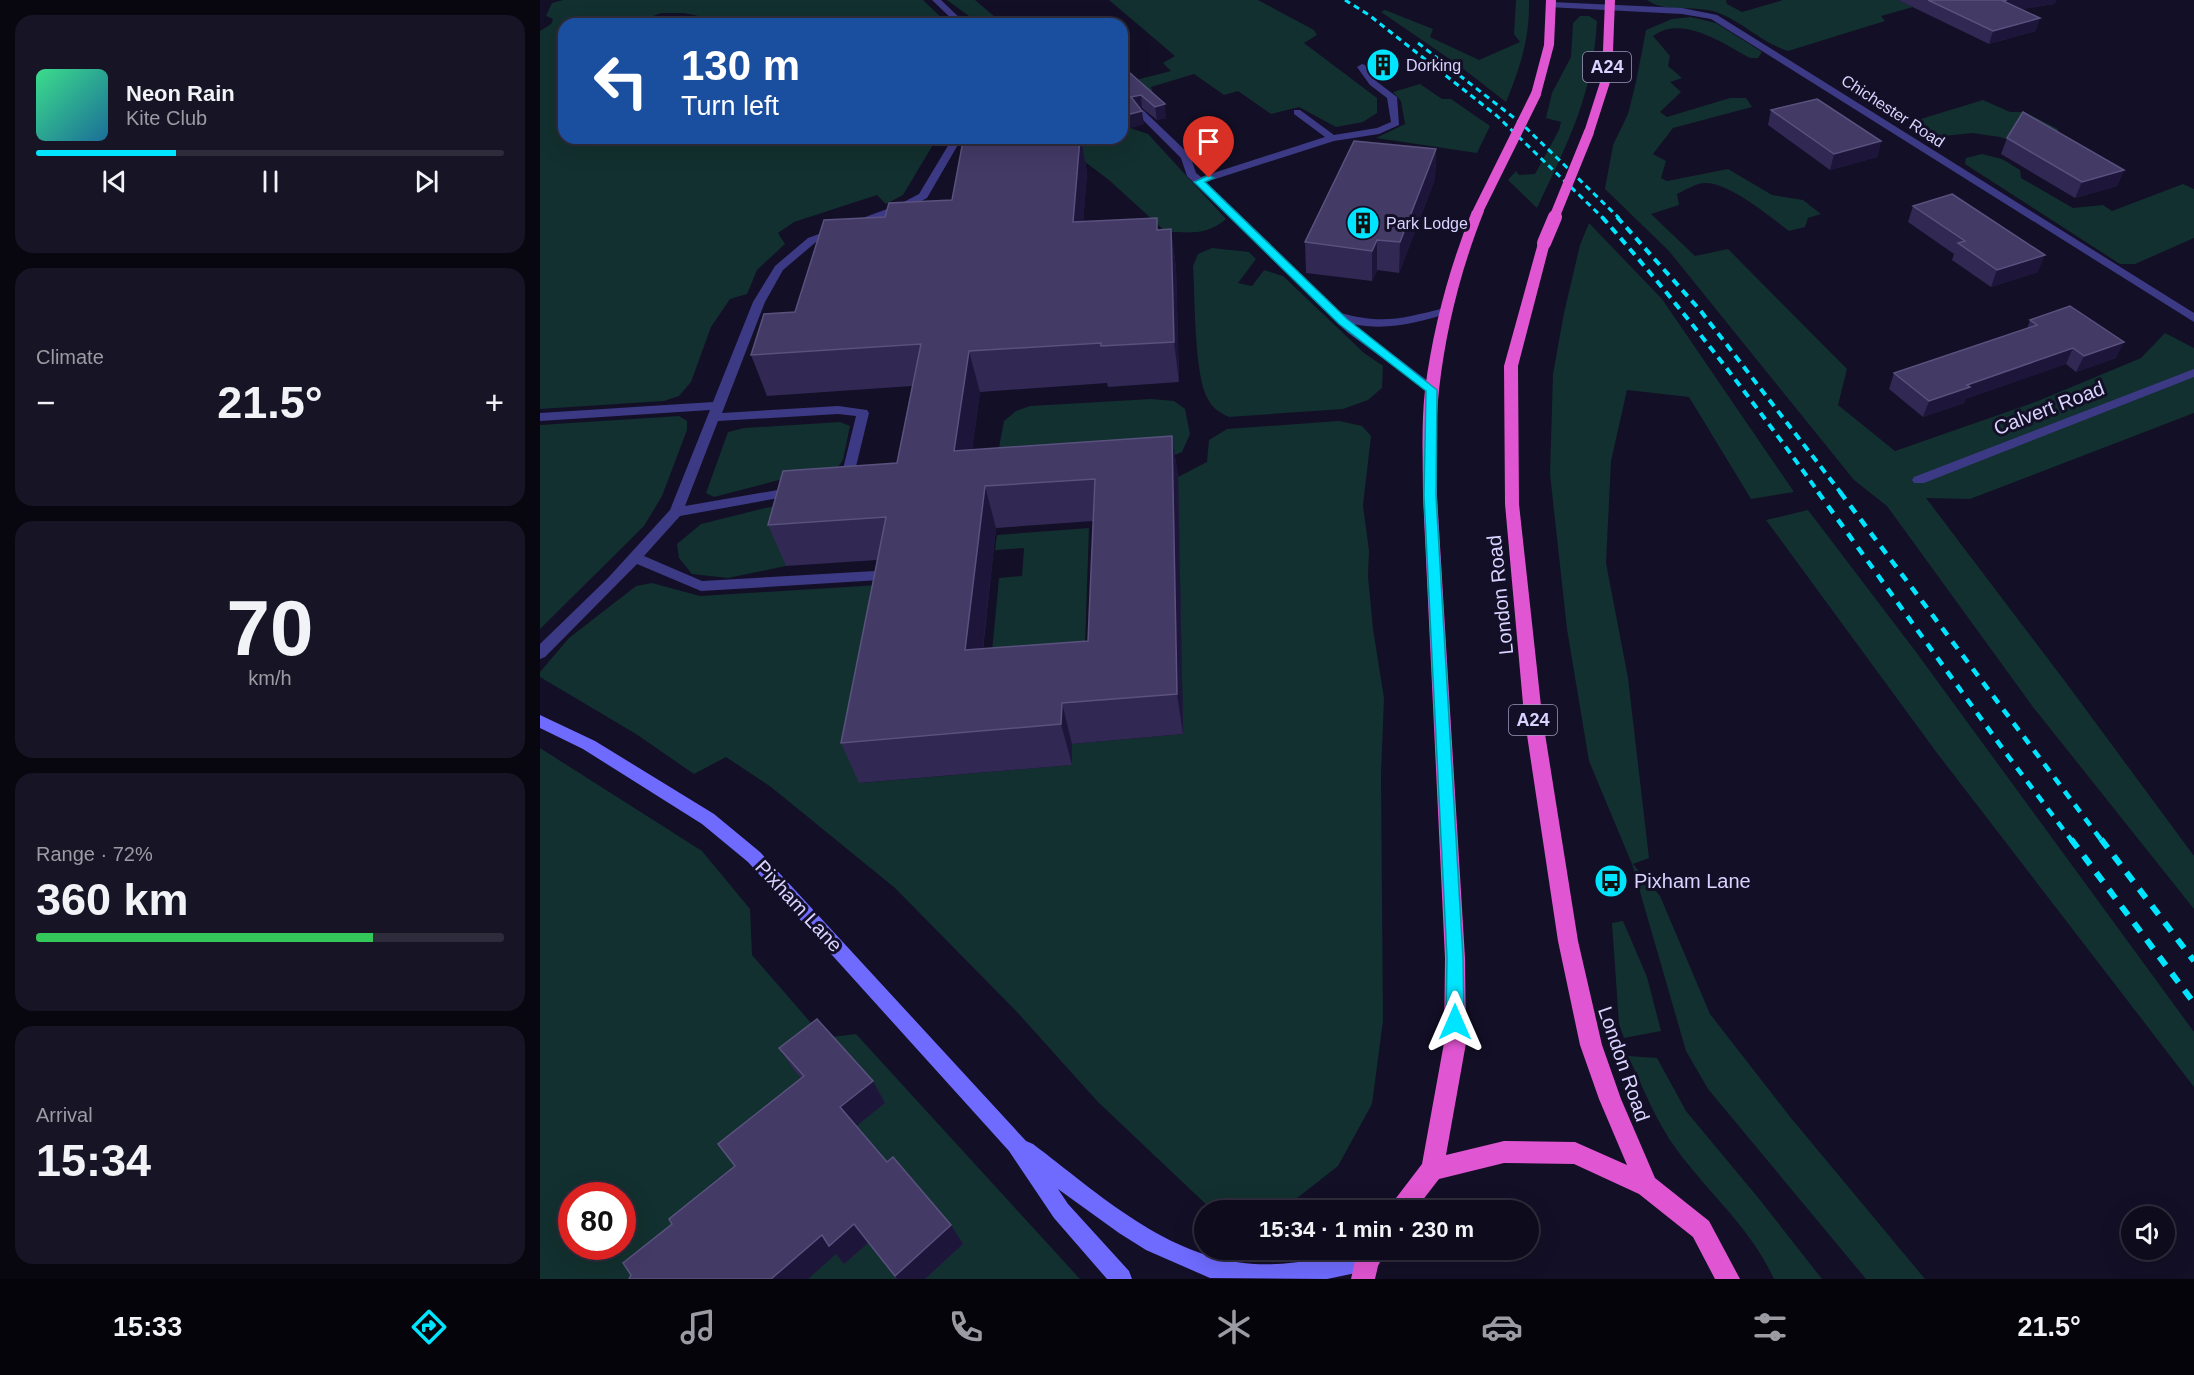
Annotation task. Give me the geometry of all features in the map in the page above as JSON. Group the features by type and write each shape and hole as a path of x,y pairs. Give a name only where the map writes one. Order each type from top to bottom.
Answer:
{"highway":[{"path":"1409,1200 1432,1169 1455,1043 1455,958 1430,496 1432,390 1445,311 1462,251 1478,211 1536,94 1549,45 1551,2"},
{"name":"London Road","path":"1611,4 1607,76 1588,132 1544,243 1511,366 1512,504 1533,715 1568,941 1591,1045 1610,1099 1647,1186"},
{"path":"1432,1169 1504,1152 1575,1154 1647,1186 1701,1229 1728,1279"}],"main road":[{"name":"Pixham Lane","path":"540,721 589,745 708,819 754,857 1016,1144 1060,1211 1121,1279"},
{"name":"Pixham Lane","path":"1016,1144 1127,1226 1182,1258 1241,1274 1284,1275 1368,1263"}],"street":[{"path":"936,0 956,18"},
{"name":"Chichester Road","path":"1551,2 1611,4 1682,11 1714,17 2194,318"},
{"path":"1199,182 1332,138 1379,131 1396,123 1392,97 1373,83 1362,67"},
{"path":"1140,112 1186,157 1191,174 1334,313 1352,330 1432,390"},
{"path":"1297,112 1332,138"},
{"path":"540,653 636,558 676,512 759,302 779,267 812,240 902,207 923,196 953,144"},
{"path":"1334,313 1352,322 1380,324 1404,322 1445,311"},
{"name":"Calvert Road","path":"1919,480 2194,373"},
{"path":"540,417 838,410 863,413 847,480 826,488"},
{"path":"676,512 807,489"},
{"path":"636,558 701,586 874,576"}],"green space":[{"path":"563,0 923,0 942,18 708,18 684,13 661,13 648,18 558,18 558,144 933,144 903,195 886,204 877,195 794,222 778,233 785,244 757,270 747,294 730,299 711,327 691,382 679,396 664,401 540,409 540,31 551,24 553,19 546,16 552,3"},
{"path":"947,0 975,0 996,18 972,18"},
{"path":"1109,0 1258,0 1314,30 1317,35 1304,43 1377,98 1377,113 1363,122 1336,127 1299,107 1271,114 1238,91 1224,95 1194,74 1151,87 1156,103 1132,81 1171,71 1163,63 1175,56"},
{"path":"1516,0 1529,0 1528,27 1520,65 1506,102 1457,64 1381,12 1385,10 1433,29 1430,37 1479,60 1520,42 1514,34"},
{"path":"1647,0 1726,0 1727,4 1742,12 1783,0 1898,0 1913,7 1881,16 1885,21 1788,51 1719,13 1701,9 1663,7"},
{"path":"1580,16 1589,16 1597,21 1590,72 1569,139 1537,208 1508,180 1516,171 1519,175 1535,174 1559,130 1561,122 1546,118 1552,93 1571,57 1573,23"},
{"path":"1691,17 1716,23 1762,52 1758,58 1750,58 1716,39 1677,28 1664,30 1653,36 1670,56 1668,66 1682,78 1670,82 1681,92 1660,112 1667,117 1730,98 1746,98 1752,107 1673,128 1653,154 1666,161 1661,178 1667,181 1728,169 1772,195 1803,200 1821,214 1808,218 1805,227 1789,231 1736,194 1714,184 1704,183 1677,194 1679,205 1651,214 1695,256 1728,249 1847,369 1838,405 1895,451 2038,401 2141,358 2165,333 2194,348 2194,413 1970,499 1926,498 2194,856 2194,909 2033,707 1887,506 1854,480 1669,251 1605,189 1613,145 1628,114 1646,30 1672,19"},
{"path":"1420,84 1442,99 1451,99 1490,126 1477,153 1376,138 1405,124 1401,101 1393,92"},
{"path":"1983,100 2010,112 2024,112 2058,129 2057,138 2030,146 2000,137 1972,133 1935,137 1911,122"},
{"path":"1128,128 1148,134 1226,219 1205,231 1166,232 1109,180 1076,155 1079,144 1128,144"},
{"path":"1982,154 2002,159 2020,170 2021,178 2073,208 2103,205 2112,211 2183,184 2194,189 2194,238 2135,264 2120,264 1965,164 1966,158"},
{"path":"1589,223 1662,299 1794,492 1751,499 1689,397 1627,390 1611,461 1606,563 1628,678 1649,858 1633,864 1660,896 1710,1014 1791,1118 1925,1279 1866,1279 1708,1089 1686,1051 1632,864 1589,761 1567,629 1550,474 1553,374 1580,245"},
{"path":"1212,248 1249,252 1256,259 1238,283 1252,286 1264,270 1283,276 1364,353 1383,366 1382,388 1368,400 1343,409 1229,417 1217,410 1208,399 1200,373 1193,266 1198,254"},
{"path":"1151,399 1174,401 1185,409 1190,434 1182,452 1170,457 997,458 1004,421 1016,411 1030,406"},
{"path":"679,416 687,421 687,430 662,496 644,526 540,629 540,425"},
{"path":"1339,421 1362,426 1371,436 1363,505 1369,551 1368,576 1373,629 1384,698 1381,775 1383,1021 1372,1104 1338,1166 1295,1200 1201,1200 1098,1102 1017,1012 895,888 771,787 726,757 694,774 636,734 540,677 540,672 569,638 636,586 652,583 700,596 895,584 860,783 1071,765 1072,744 1183,734 1178,477 1207,462 1209,440 1227,429"},
{"path":"840,422 850,426 843,460 835,471 810,478 779,480 714,497 706,493 728,432 744,428"},
{"path":"801,502 786,566 728,578 692,574 679,558 677,544 701,524 765,508"},
{"path":"1808,510 1916,652 2194,1032 2194,1087 1937,753 1766,520"},
{"path":"1089,528 1084,675 989,683 999,578 1022,576 1024,548 995,550 997,535"},
{"path":"540,748 702,851 750,909 752,955 824,1038 856,1034 1080,1279 540,1279"},
{"path":"1623,921 1647,977 1661,1031 1624,1038 1619,1024 1612,923"},
{"path":"1628,1056 1657,1058 1686,1111 1822,1279 1774,1279 1741,1227 1669,1139"}],"building":[{"path":"1928,0 2007,0 2003,1 2040,18 1993,31"},
{"path":"1128,74 1165,104 1155,107 1141,95 1131,97 1142,111 1128,114"},
{"path":"1817,99 1881,141 1834,154 1771,110"},
{"path":"2023,112 2124,170 2082,182 2007,138"},
{"path":"1354,141 1436,149 1400,242 1377,240 1372,251 1305,242"},
{"path":"962,144 1080,144 1073,222 1157,218 1157,230 1171,229 1174,342 1101,346 1101,343 969,351 954,451 1172,436 1177,694 1062,703 1061,724 841,743 886,517 768,525 783,471 897,463 921,344 751,355 764,314 795,312 824,220 885,217 889,203 952,200","holes":["1095,479 1088,641 965,650 985,486"]},
{"path":"1952,194 2045,255 1997,270 1958,243 1965,241 1913,206"},
{"path":"2070,306 2124,342 2084,356 2073,348 1967,385 1970,387 1929,401 1894,373 2037,325 2030,320"},
{"path":"817,1019 873,1081 840,1107 887,1162 893,1157 951,1225 895,1276 854,1224 829,1246 822,1235 771,1279 629,1279 631,1275 623,1263 627,1260 636,1260 636,1253 672,1224 669,1219 735,1166 718,1144 804,1076 779,1048"}],"railway":[{"path":"1345,0 1369,15 1497,116 1602,217"},
{"path":"1418,43 1522,124 1619,218"},
{"path":"1602,217 1714,352 1819,493"},
{"path":"1617,217 1700,310 1841,493"},
{"path":"1818,492 2072,841"},
{"path":"1840,492 2102,841"},
{"path":"2071,839 2194,1003"},
{"path":"2101,839 2194,961"}],"place":[{"name":"Dorking","path":"1383,65"},
{"name":"Park Lodge","path":"1363,223"},
{"name":"Pixham Lane","path":"1611,881"}],"route":[{"path":"1209,178 1199,182 1233,212 1343,322 1432,390 1430,496 1455,958 1455,1022"}]}
